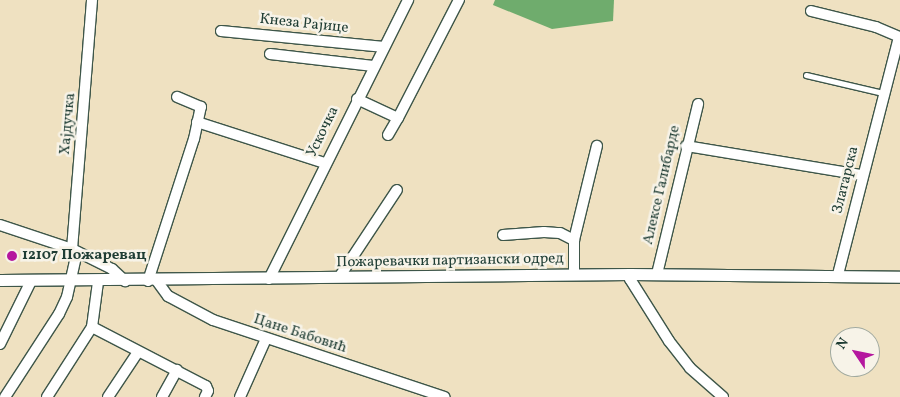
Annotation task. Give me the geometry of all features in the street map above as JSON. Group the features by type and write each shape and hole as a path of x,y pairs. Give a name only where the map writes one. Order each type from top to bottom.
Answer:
{"street":[{"name":"Хајдучка","path":"5,397 59,314 70,281 74,250 92,0"},
{"name":"Ускочка","path":"269,279 373,66 408,0"},
{"path":"388,135 459,0"},
{"name":"Златарска","path":"811,11 876,27 899,37 883,93 838,274"},
{"name":"Кнеза Рајице","path":"221,31 384,47"},
{"path":"270,54 373,66"},
{"path":"152,281 197,122 200,104 177,97"},
{"path":"357,99 398,118"},
{"name":"Алексе Галибарде","path":"657,274 686,146 698,104"},
{"path":"197,122 325,163"},
{"path":"574,274 574,240 597,146"},
{"path":"686,146 862,175"},
{"path":"340,276 397,190"},
{"path":"0,225 74,250 112,269 125,281"},
{"path":"503,235 544,232 560,233 574,240"},
{"name":"Пожаревачки партизански одред","path":"0,280 98,282 340,276 574,274 838,274 900,277"},
{"path":"630,274 669,342 690,368 723,397"},
{"path":"0,344 31,281"},
{"name":"Цане Бабовић","path":"152,281 176,301 214,320 266,339 445,397"},
{"path":"47,397 92,327 98,282"},
{"path":"92,327 206,386 208,391 205,397"},
{"path":"240,397 266,339"},
{"path":"108,397 138,352"},
{"path":"162,397 177,370"}],"lane":[{"path":"806,75 883,93"}],"green space":[{"path":"495,0 614,0 613,21 552,29 493,5"}],"place":[{"name":"12107 Пожаревац","path":"12,256"}]}
